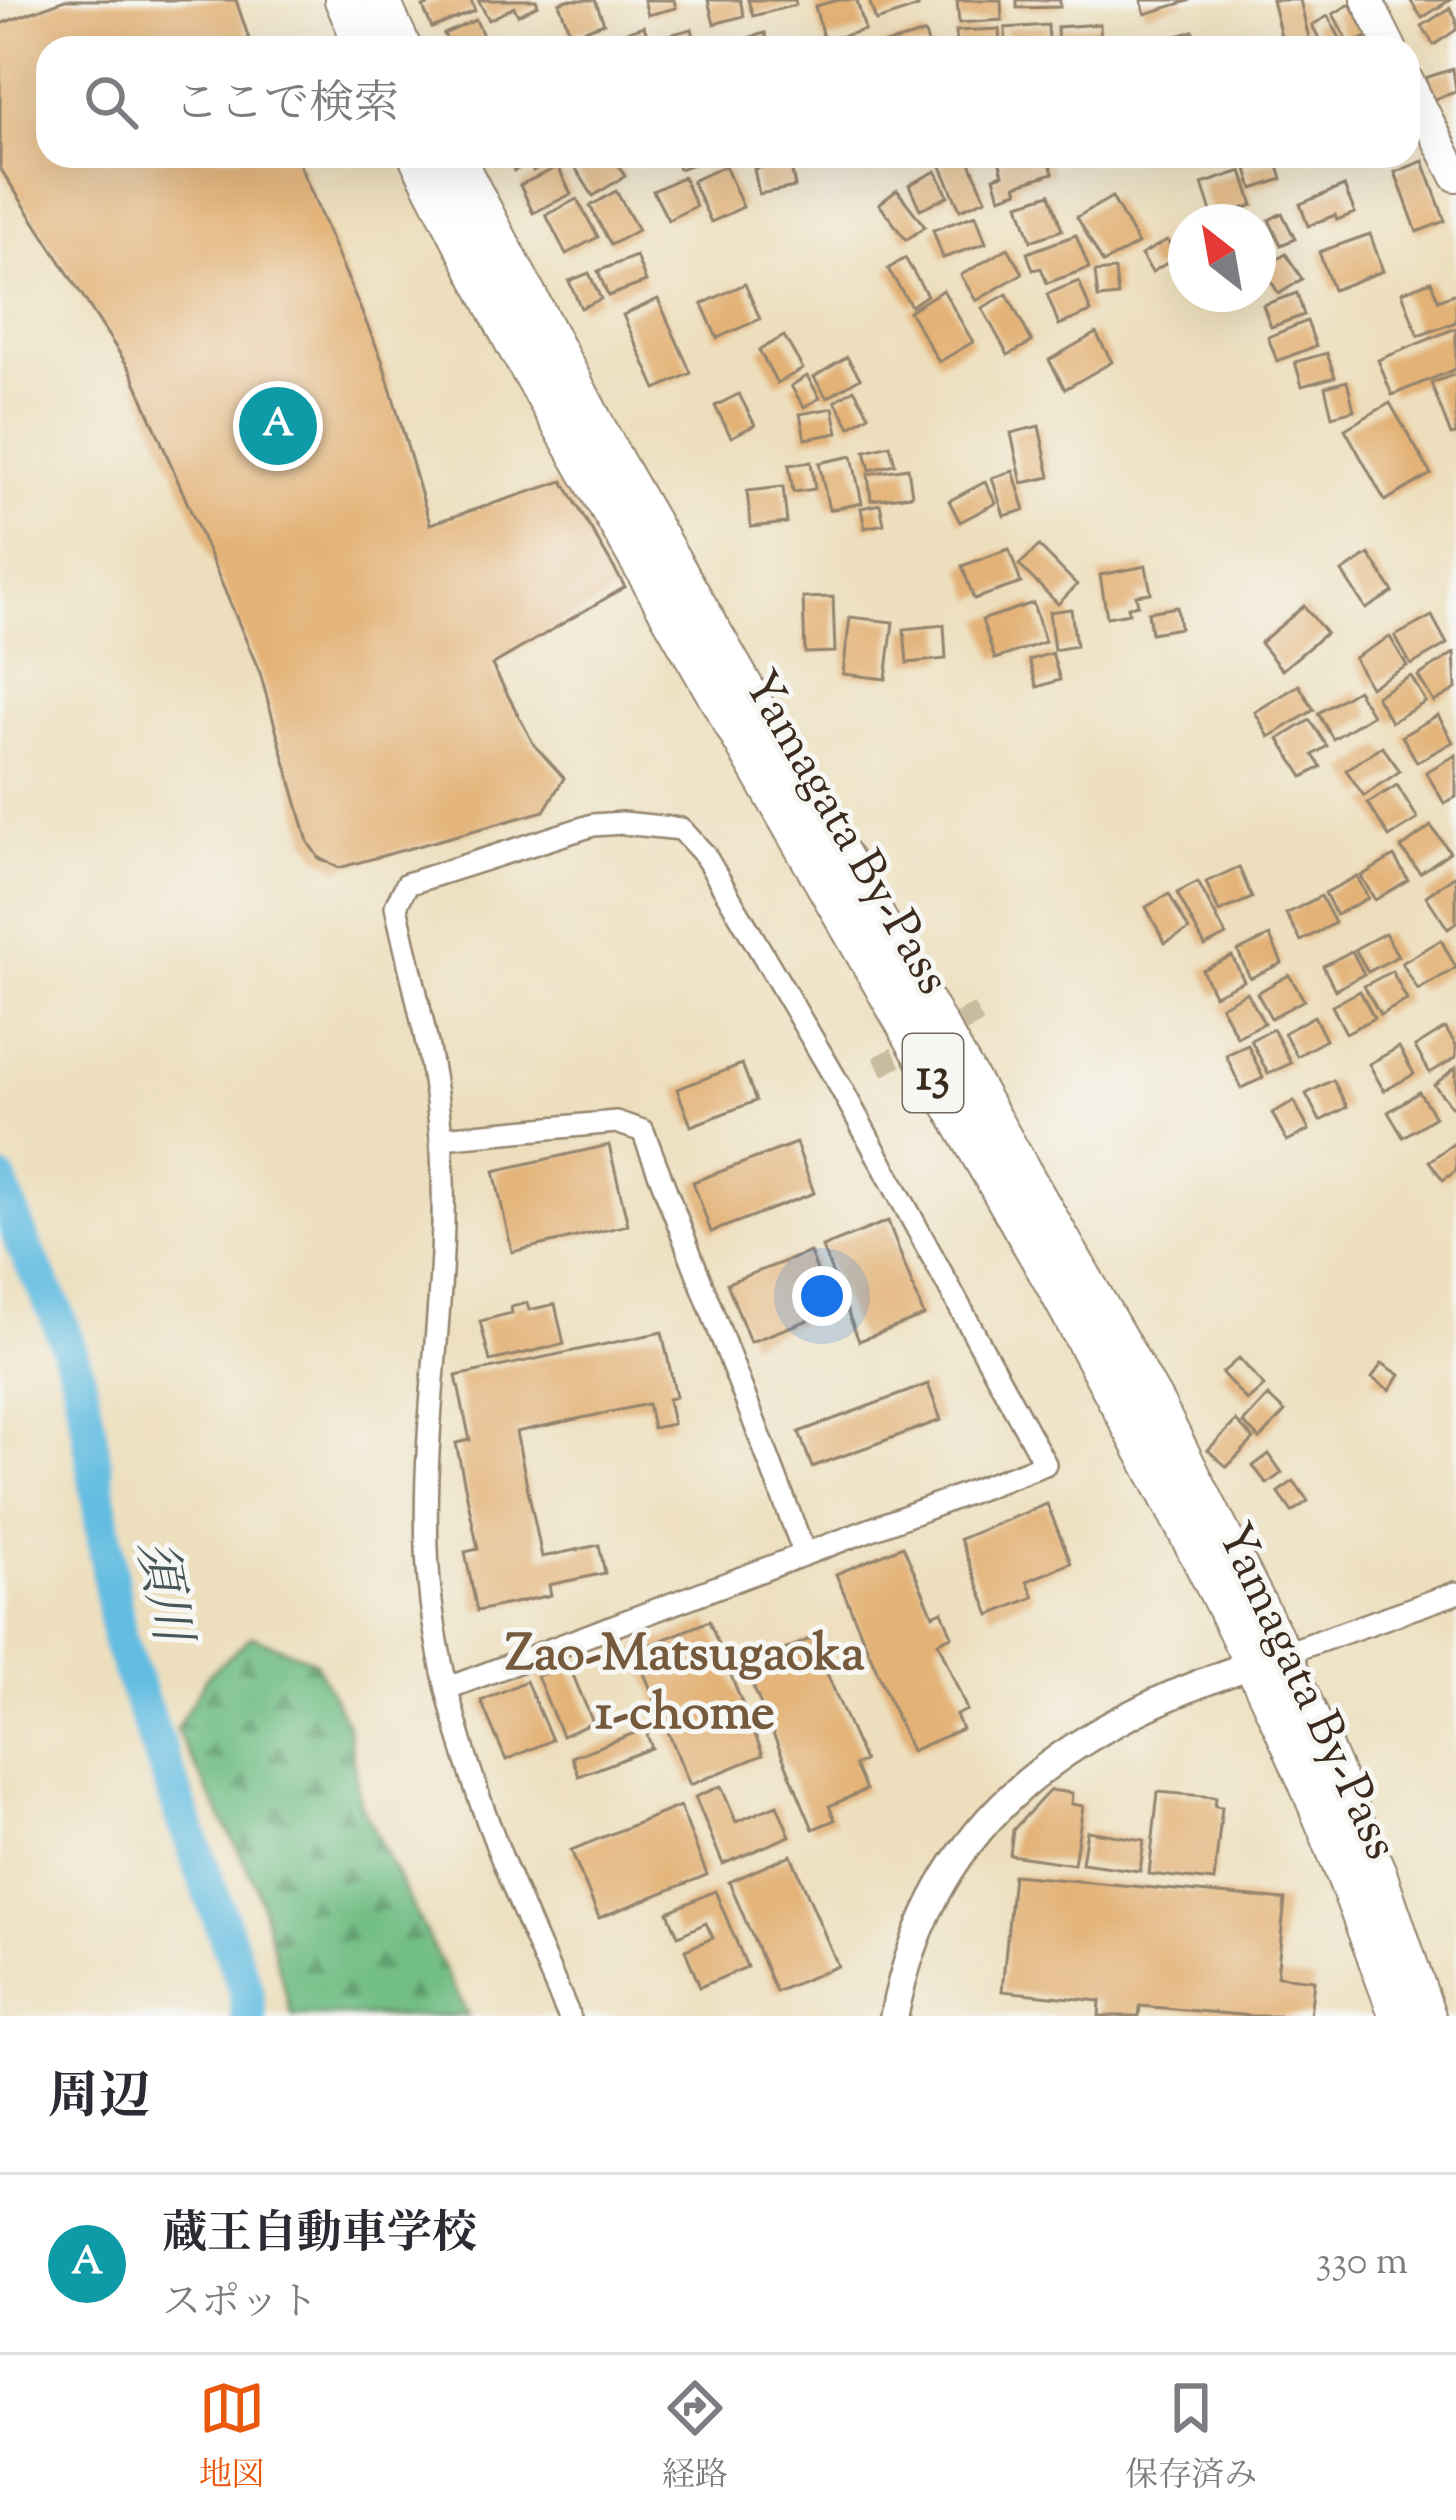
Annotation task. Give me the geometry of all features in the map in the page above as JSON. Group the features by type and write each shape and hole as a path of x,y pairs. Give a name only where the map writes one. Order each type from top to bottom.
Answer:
{"highway":[{"path":"343,0 359,36"},
{"path":"381,0 398,36"},
{"name":"Yamagata By-Pass","path":"423,168 526,365 1268,1659 1397,2016"},
{"name":"Yamagata By-Pass","path":"461,168 665,550 1117,1332 1268,1659 1378,1873 1427,2016"}],"main road":[{"path":"1367,0 1385,36"},
{"path":"1420,105 1456,176"}],"street":[{"path":"448,1688 1046,1464 841,1088 704,854 681,829 592,825 407,884 396,906 441,1138 440,1277 425,1531 432,1606 448,1688 463,1751 504,1868 569,2016"},
{"path":"441,1138 616,1122 643,1131 804,1552"},
{"path":"894,2016 904,1963 927,1908 962,1851 1005,1798 1047,1763 1101,1729 1268,1659 1456,1593"}],"green space":[{"path":"252,1636 314,1661 347,1723 360,1803 468,2016 292,2016 256,1885 176,1729 208,1675"}],"building":[{"path":"65,0 236,0 248,36 36,36 36,168 301,168 382,360 430,524 563,481 625,587 492,665 534,745 564,778 544,811 339,868 319,858 308,842 260,673 131,371 0,168 0,24"},
{"path":"440,0 471,0 475,11 432,28 423,7"},
{"path":"478,0 536,0 538,5 518,15 514,7 489,20"},
{"path":"595,0 604,23 571,35 559,3"},
{"path":"644,0 674,0 676,8 648,15"},
{"path":"708,0 740,0 744,16 714,24"},
{"path":"748,0 795,0 796,5 753,16"},
{"path":"857,0 865,30 823,36 815,6"},
{"path":"869,0 916,0 918,7 876,21"},
{"path":"957,0 1001,0 1002,20 959,23"},
{"path":"1017,0 1060,0 1060,7 1017,8"},
{"path":"1141,0 1189,0 1189,1 1145,14"},
{"path":"1272,0 1300,0 1308,36 1281,36"},
{"path":"1410,0 1450,0 1422,18"},
{"path":"1350,4 1368,36 1345,36 1333,14"},
{"path":"1450,8 1456,30 1434,45 1422,26"},
{"path":"1328,16 1339,36 1318,36 1312,25"},
{"path":"476,20 483,36 445,36"},
{"path":"1100,24 1100,36 1057,36 1057,27"},
{"path":"1048,25 1048,36 1005,36 1005,28"},
{"path":"644,26 647,36 617,36"},
{"path":"692,29 694,36 664,36"},
{"path":"999,29 999,36 956,36 956,31"},
{"path":"1453,69 1456,92 1432,100 1425,78"},
{"path":"1420,162 1445,221 1417,232 1395,172 1420,168"},
{"path":"558,168 571,194 533,213 520,185"},
{"path":"576,168 620,168 625,176 593,196"},
{"path":"726,168 743,207 711,222 692,181"},
{"path":"791,168 795,187 759,194 754,169"},
{"path":"942,168 972,168 986,199 960,210"},
{"path":"1001,168 1052,168 1053,173 1016,185 1018,191 1000,197 994,177 1003,174"},
{"path":"1279,168 1282,179 1253,189 1247,169"},
{"path":"936,171 948,196 920,209 909,185"},
{"path":"1242,171 1253,204 1208,204 1202,184"},
{"path":"683,177 696,206 668,220 653,191"},
{"path":"1344,186 1355,213 1308,226 1300,204"},
{"path":"897,190 925,227 906,240 879,204"},
{"path":"616,191 638,230 611,245 590,206"},
{"path":"1050,194 1062,230 1031,241 1019,204"},
{"path":"1112,197 1138,244 1103,263 1077,217"},
{"path":"577,199 598,237 566,254 546,215"},
{"path":"1282,213 1295,239 1281,245 1276,216"},
{"path":"976,215 986,243 943,258 933,230"},
{"path":"1370,234 1383,271 1333,290 1319,252"},
{"path":"1076,235 1089,268 1047,283 1041,268 1033,270 1027,253"},
{"path":"1168,242 1168,262 1152,272 1141,255"},
{"path":"1008,248 1023,273 976,301 961,275"},
{"path":"1286,254 1302,279 1279,294 1276,289 1276,260"},
{"path":"636,256 646,282 608,296 598,271"},
{"path":"905,258 927,295 911,306 888,269"},
{"path":"1115,270 1118,296 1098,298 1095,272"},
{"path":"589,273 601,299 581,308 569,281"},
{"path":"1079,281 1091,312 1059,325 1047,294"},
{"path":"1431,281 1438,300 1456,293 1456,322 1418,336 1402,292"},
{"path":"745,284 760,319 717,338 702,304"},
{"path":"943,290 973,342 939,362 909,311"},
{"path":"1297,293 1304,315 1271,327 1266,312 1276,312 1276,300"},
{"path":"1007,294 1032,342 1008,355 982,308"},
{"path":"658,299 691,373 656,389 623,315"},
{"path":"1307,321 1316,346 1277,361 1268,337"},
{"path":"1456,328 1456,369 1392,395 1378,360"},
{"path":"1096,333 1112,362 1065,389 1049,360"},
{"path":"784,336 803,369 777,383 759,350"},
{"path":"1327,353 1335,377 1302,386 1295,362"},
{"path":"847,357 860,378 827,398 814,377"},
{"path":"1456,374 1456,434 1451,435 1431,383"},
{"path":"807,376 820,398 804,407 791,386"},
{"path":"1347,381 1354,410 1332,416 1325,387"},
{"path":"854,389 869,415 850,427 835,401"},
{"path":"739,394 755,425 731,437 715,406"},
{"path":"1390,403 1431,474 1385,501 1345,429"},
{"path":"833,408 838,433 805,439 800,414"},
{"path":"1039,426 1050,477 1022,483 1011,433"},
{"path":"890,445 895,464 870,470 865,451"},
{"path":"852,456 862,503 829,510 819,463"},
{"path":"811,462 815,489 793,492 789,465"},
{"path":"908,468 912,495 871,500 868,474"},
{"path":"1013,471 1025,510 1004,516 992,478"},
{"path":"985,482 996,503 960,522 949,501"},
{"path":"783,487 787,523 751,527 747,491"},
{"path":"880,504 884,524 865,528 861,508"},
{"path":"1039,546 1077,585 1058,604 1019,565"},
{"path":"1009,549 1021,583 974,599 962,566"},
{"path":"1369,554 1393,592 1366,609 1342,572"},
{"path":"1146,566 1151,593 1136,595 1138,605 1128,607 1129,613 1107,617 1100,575"},
{"path":"833,597 835,652 805,653 803,598"},
{"path":"1033,603 1045,642 995,659 982,620"},
{"path":"1304,606 1326,633 1282,670 1260,643"},
{"path":"1177,607 1180,628 1151,633 1148,612"},
{"path":"1071,609 1076,646 1054,650 1049,612"},
{"path":"1432,616 1447,644 1411,665 1395,636"},
{"path":"850,617 893,622 886,679 843,674"},
{"path":"944,625 946,659 907,663 904,629"},
{"path":"1390,637 1407,666 1370,687 1354,658"},
{"path":"1052,653 1060,680 1037,687 1029,660"},
{"path":"1454,653 1456,689 1434,702 1418,676"},
{"path":"1411,676 1426,702 1391,722 1376,696"},
{"path":"1299,685 1314,710 1269,737 1255,712"},
{"path":"1357,690 1372,715 1333,739 1318,713"},
{"path":"1438,715 1453,742 1417,762 1402,736"},
{"path":"1310,720 1327,746 1313,755 1321,767 1303,777 1279,739"},
{"path":"1382,746 1400,771 1364,796 1346,770"},
{"path":"1456,755 1456,797 1444,803 1426,772"},
{"path":"1397,785 1418,819 1389,837 1368,803"},
{"path":"1431,826 1450,852 1420,873 1401,848"},
{"path":"1394,856 1408,880 1375,900 1361,876"},
{"path":"1239,867 1252,898 1219,912 1206,882"},
{"path":"1456,875 1456,923 1448,929 1426,896"},
{"path":"1357,876 1368,898 1336,915 1325,893"},
{"path":"1198,882 1226,935 1205,946 1177,893"},
{"path":"1169,894 1189,930 1165,943 1146,907"},
{"path":"1321,896 1335,923 1301,941 1286,914"},
{"path":"1385,933 1398,956 1368,972 1355,949"},
{"path":"1270,936 1282,963 1250,978 1238,951"},
{"path":"1441,940 1456,968 1418,990 1402,963"},
{"path":"1352,951 1364,974 1335,990 1323,966"},
{"path":"1232,956 1244,981 1214,995 1202,970"},
{"path":"1392,971 1407,1000 1380,1015 1364,986"},
{"path":"1289,975 1304,1000 1271,1018 1257,993"},
{"path":"1360,991 1374,1018 1346,1033 1332,1006"},
{"path":"1247,992 1264,1023 1237,1037 1221,1006"},
{"path":"1314,1016 1326,1040 1297,1056 1284,1033"},
{"path":"1445,1028 1456,1045 1456,1057 1430,1073 1415,1047"},
{"path":"1273,1029 1291,1063 1268,1074 1251,1040"},
{"path":"1248,1045 1263,1078 1241,1088 1226,1055"},
{"path":"1399,1047 1414,1074 1384,1091 1369,1064"},
{"path":"742,1064 756,1101 691,1126 677,1089"},
{"path":"1456,1067 1456,1104 1452,1107 1434,1085"},
{"path":"1333,1080 1347,1107 1320,1121 1306,1094"},
{"path":"1419,1092 1435,1117 1403,1137 1388,1112"},
{"path":"1294,1101 1309,1130 1287,1141 1272,1113"},
{"path":"1456,1142 1456,1171 1443,1180 1429,1161"},
{"path":"796,1143 814,1193 711,1232 693,1182"},
{"path":"609,1145 628,1225 512,1252 494,1171"},
{"path":"888,1221 924,1316 859,1341 822,1247"},
{"path":"810,1252 832,1311 750,1342 727,1283"},
{"path":"527,1303 529,1310 555,1304 564,1344 490,1361 480,1321 512,1313 511,1307"},
{"path":"662,1332 676,1397 668,1399 673,1424 653,1428 648,1404 516,1432 542,1557 599,1545 605,1573 549,1585 551,1595 477,1611 465,1552 478,1549 456,1443 470,1440 456,1376"},
{"path":"1239,1358 1264,1386 1247,1401 1222,1373"},
{"path":"1382,1363 1400,1375 1390,1390 1372,1378"},
{"path":"928,1384 941,1420 812,1467 799,1432"},
{"path":"1268,1396 1285,1412 1260,1439 1243,1423"},
{"path":"1236,1421 1254,1439 1227,1467 1208,1450"},
{"path":"1269,1454 1282,1473 1267,1484 1253,1466"},
{"path":"1294,1481 1308,1501 1292,1512 1278,1492"},
{"path":"1047,1504 1071,1563 1027,1581 1034,1597 990,1615 960,1539"},
{"path":"903,1546 933,1615 942,1611 952,1636 938,1642 967,1710 956,1715 962,1729 911,1751 836,1574"},
{"path":"709,1621 763,1755 690,1785 635,1651"},
{"path":"812,1638 864,1761 855,1765 866,1790 829,1806 835,1820 813,1829 745,1667"},
{"path":"568,1663 593,1723 562,1736 537,1676"},
{"path":"526,1681 552,1740 506,1760 481,1701"},
{"path":"645,1729 652,1748 579,1776 572,1757"},
{"path":"721,1786 736,1822 777,1805 790,1836 723,1864 695,1797"},
{"path":"1050,1790 1072,1793 1071,1804 1083,1806 1074,1864 1010,1855 1013,1830"},
{"path":"1158,1792 1216,1797 1215,1806 1222,1807 1214,1881 1149,1874"},
{"path":"680,1806 707,1875 599,1918 571,1850"},
{"path":"1087,1831 1144,1840 1140,1871 1082,1863"},
{"path":"791,1855 838,1966 776,1992 729,1882"},
{"path":"1013,1875 1285,1900 1277,1976 1314,1980 1310,2016 1140,2006 1139,2016 1099,2016 1100,2001 1002,1991"},
{"path":"715,1891 747,1967 700,1987 685,1950 713,1938 706,1923 678,1936 668,1912"}],"waterway":[{"name":"須川","path":"0,1182 77,1373 119,1640 246,1990 249,2016"}],"tunnel":[{"path":"878,1067 981,1012"}],"place":[{"name":"蔵王自動車学校","path":"278,426"}],"district":[{"name":"Zao-Matsugaoka 1-chome","path":"685,1680"}]}
